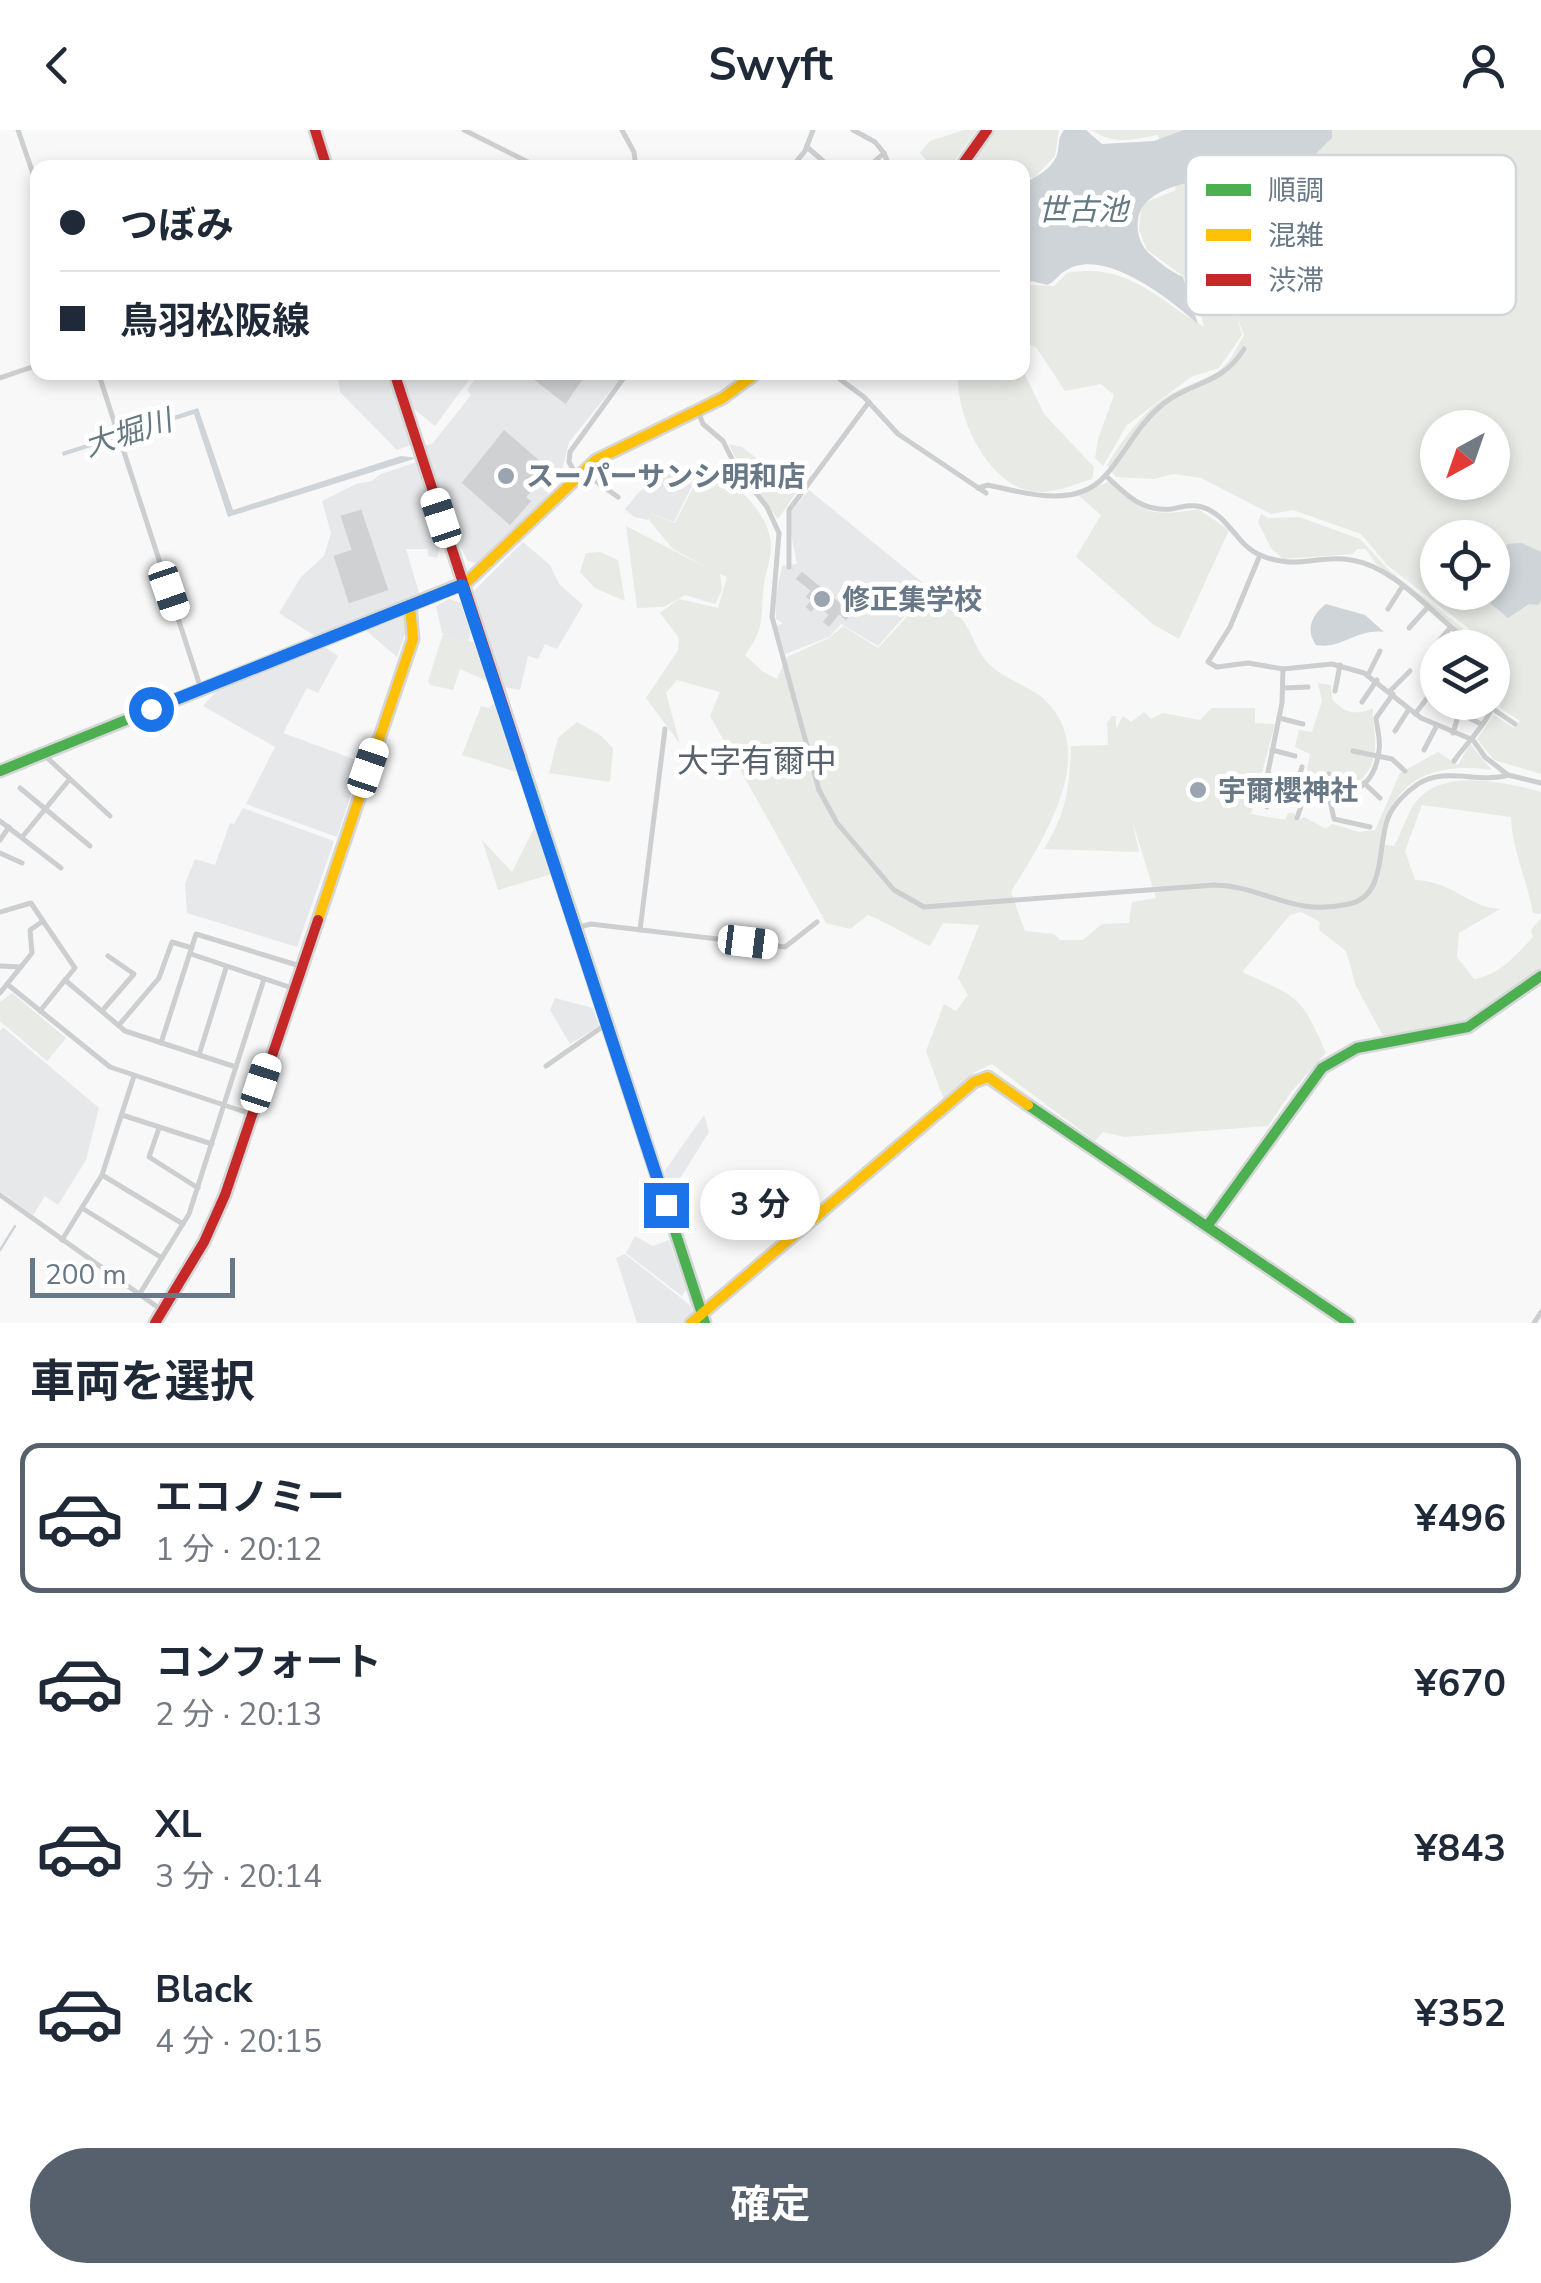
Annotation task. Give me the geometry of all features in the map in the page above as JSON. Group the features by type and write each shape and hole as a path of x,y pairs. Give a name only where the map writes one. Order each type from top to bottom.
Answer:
{"main road":[{"path":"315,130 324,160"},
{"path":"966,160 987,130"},
{"path":"397,380 704,1318"},
{"path":"0,770 462,585 579,473 617,448 698,411 746,380"},
{"path":"156,1323 214,1223 412,639 410,605"},
{"path":"1208,1225 1296,1098 1322,1068 1366,1046 1468,1026 1541,976"},
{"path":"691,1323 704,1318 983,1077 1006,1086 1348,1323"}],"street":[{"path":"18,130 30,165"},
{"path":"464,130 524,160"},
{"path":"622,130 635,160"},
{"path":"797,160 813,130"},
{"path":"853,130 875,142 887,160"},
{"path":"807,147 822,160"},
{"path":"876,160 884,153"},
{"path":"978,488 988,485 1038,496 1082,490 1106,476 1130,437 1162,405 1185,390 1217,379 1244,349"},
{"path":"0,378 30,369"},
{"path":"100,380 200,688"},
{"path":"618,497 579,473 570,462 570,452 622,380"},
{"path":"840,380 869,402 898,434 986,493"},
{"path":"789,567 789,510 869,402"},
{"path":"698,411 768,507 779,533 772,616 823,801 894,890 914,905 1002,903 1214,885 1235,886 1299,907 1351,904 1371,888 1388,819 1413,788 1441,776 1508,775 1541,783"},
{"path":"1106,476 1138,504 1165,509 1192,505 1206,508 1231,526 1248,549 1260,555 1288,565 1355,561 1378,570 1420,602"},
{"path":"1260,555 1230,627 1208,662 1217,668 1248,664 1283,669 1340,665 1368,675 1436,727 1470,738 1485,758 1508,775"},
{"path":"1388,610 1402,587"},
{"path":"1409,628 1425,610"},
{"path":"1430,610 1452,628"},
{"path":"1368,675 1380,651"},
{"path":"1335,691 1340,665"},
{"path":"1283,669 1268,772 1276,786 1329,799 1348,794 1364,783 1378,756 1376,718 1410,672"},
{"path":"1362,702 1377,680"},
{"path":"1283,688 1308,687"},
{"path":"1395,731 1420,704"},
{"path":"1453,733 1460,712 1482,724"},
{"path":"1278,718 1303,724"},
{"path":"1454,760 1485,720"},
{"path":"1510,720 1516,724"},
{"path":"1424,750 1436,727"},
{"path":"640,930 665,729"},
{"path":"1272,750 1295,756"},
{"path":"1353,751 1392,760 1405,771"},
{"path":"42,753 110,816"},
{"path":"1294,792 1302,767"},
{"path":"1330,774 1329,799 1334,819 1370,827"},
{"path":"22,836 69,780"},
{"path":"1364,783 1380,798"},
{"path":"1268,807 1276,786"},
{"path":"20,788 90,846"},
{"path":"1298,818 1305,795"},
{"path":"0,821 61,868"},
{"path":"0,840 9,827"},
{"path":"0,854 22,863"},
{"path":"0,912 31,903 75,968 40,1011"},
{"path":"0,993 32,953 30,930 43,922"},
{"path":"576,928 591,924 784,947 817,922"},
{"path":"161,1044 196,934 300,966"},
{"path":"119,1025 160,978 172,942 226,967 292,988"},
{"path":"102,1011 134,974 108,956"},
{"path":"0,966 21,967"},
{"path":"198,1055 226,967"},
{"path":"140,1295 183,1224 198,1188 264,979"},
{"path":"65,980 119,1025 161,1044 236,1067"},
{"path":"8,984 104,1064 252,1114"},
{"path":"546,1066 606,1024"},
{"path":"62,1240 102,1175 134,1076"},
{"path":"122,1116 212,1144"},
{"path":"158,1128 149,1158 198,1188"},
{"path":"102,1175 183,1224"},
{"path":"0,1195 162,1311"},
{"path":"82,1208 162,1258"},
{"path":"1534,1323 1541,1312"}],"shaded area":[{"path":"977,130 955,160 926,160 920,153 930,141"},
{"path":"992,130 1059,130 1055,156 1030,178 1030,160 971,160"},
{"path":"1092,130 1541,130 1541,774 1494,760 1477,739 1490,720 1502,720 1514,728 1520,721 1510,714 1510,630 1469,630 1445,610 1510,610 1510,520 1420,520 1420,591 1387,565 1361,534 1293,510 1271,514 1201,478 1174,474 1154,479 1116,477 1107,465 1155,405 1226,365 1244,335 1237,317 1242,335 1219,368 1191,377 1127,425 1103,466 1095,458 1114,395 1101,384 1065,391 1036,347 1030,345 1030,286 1054,286 1067,273 1088,271 1107,273 1140,285 1204,327 1201,315 1516,315 1516,155 1186,155 1186,278 1147,250 1139,230 1141,209 1146,202 1176,190 1158,135 1124,140"},
{"path":"338,380 391,380 413,444 397,450 340,392"},
{"path":"404,380 469,380 435,426 413,408"},
{"path":"475,380 619,380 569,442 562,470 544,500 476,563 468,561 453,534 424,446 433,443 471,395 467,390"},
{"path":"958,380 1028,380 1045,415 1094,467 1092,479 1055,491 1031,491 1015,485 1000,475 976,444"},
{"path":"729,444 742,447 798,490 778,519 739,466"},
{"path":"417,462 442,539 437,558 428,556 428,549 406,549 420,596 318,638 279,613 301,577 324,556 331,533 322,501"},
{"path":"692,466 687,476 695,480 674,522 652,514 648,520 634,517 625,509 665,472"},
{"path":"693,466 719,476 744,494 768,531 771,550 761,621 745,655 762,671 777,679 787,657 829,638 843,626 878,648 927,595 961,618 994,669 1046,701 1061,723 1068,746 1067,772 1050,823 1011,892 1025,931 1054,934 1060,940 1083,940 1102,924 1129,923 1132,902 1156,898 1132,820 1139,852 1044,849 1065,800 1071,746 1108,745 1107,722 1112,716 1116,716 1116,729 1123,716 1131,722 1144,712 1151,719 1163,713 1200,720 1212,708 1255,708 1255,723 1275,724 1251,814 1285,820 1288,813 1294,813 1297,821 1304,817 1326,829 1332,824 1360,832 1375,830 1400,773 1438,752 1458,765 1470,744 1492,770 1450,769 1417,780 1393,804 1380,844 1394,846 1415,803 1441,785 1474,780 1541,792 1541,914 1533,913 1511,817 1422,805 1405,851 1415,880 1440,885 1478,904 1500,909 1459,933 1457,957 1474,979 1500,969 1514,957 1533,937 1531,930 1541,918 1541,968 1457,1025 1383,1036 1356,986 1346,951 1319,930 1320,922 1301,912 1290,915 1242,972 1295,1000 1310,1019 1326,1053 1291,1092 1268,1126 1124,1137 1103,1132 1095,1141 992,1064 975,1072 944,1100 926,1051 944,1004 956,1011 968,995 958,978 979,925 943,923 930,946 868,915 850,929 826,923 710,716 720,692 677,680 666,693 680,744 646,698 678,650 679,638 660,613 679,599 718,608 727,577 720,574 722,590 715,604 685,595 664,607 637,608 626,526 715,572 673,549 649,520 651,514 675,523 697,480 689,474"},
{"path":"1108,482 1148,510 1168,513 1198,509 1229,530 1179,639 1154,625 1076,557 1101,515 1078,495"},
{"path":"809,490 923,583 913,595 919,600 878,646 841,624 829,637 785,654 777,626 783,623 776,619 775,600 782,566 797,564 789,524 792,510"},
{"path":"1261,514 1269,518 1299,517 1360,539 1389,570 1420,595 1420,601 1376,564 1366,549 1357,549 1353,554 1283,559 1271,548 1258,522"},
{"path":"523,542 550,565 559,584 583,605 557,649 545,644 538,659 528,656 520,690 504,687 474,591"},
{"path":"600,552 618,560 625,601 595,588 580,572 586,553"},
{"path":"449,599 461,603 471,634 467,643 442,633 436,606"},
{"path":"1431,610 1440,610 1463,630 1456,630"},
{"path":"404,615 406,631 397,657 363,628"},
{"path":"443,634 473,642 489,682 460,669 453,690 430,685"},
{"path":"322,645 338,656 318,693 307,688 283,733 362,762 337,837 246,804 275,747 203,706 221,686"},
{"path":"1318,683 1331,685 1332,699 1346,710 1361,712 1373,708 1375,748 1369,770 1354,785 1334,792 1311,793 1317,776 1307,771 1310,754 1295,747 1299,730 1312,732 1322,701"},
{"path":"495,702 519,771 516,772 462,755 481,706 489,708"},
{"path":"577,722 613,748 610,782 549,773 558,738"},
{"path":"243,808 334,841 297,947 187,913 185,884 195,859 215,865 230,823 234,824"},
{"path":"535,826 552,874 498,890 482,840 512,872"},
{"path":"12,993 66,1038 47,1061 0,1021 0,1002"},
{"path":"555,998 593,1008 599,1026 570,1044 550,1010"},
{"path":"3,1027 99,1108 86,1160 58,1205 45,1196 33,1215 0,1191"},
{"path":"704,1115 709,1132 671,1193 664,1172"},
{"path":"635,1236 653,1246 669,1240 686,1290 682,1296 626,1253"},
{"path":"625,1254 691,1306 693,1313 682,1323 637,1323 616,1258"}],"water":[{"name":"世古池","path":"1064,130 1086,130 1102,144 1154,141 1184,130 1332,130 1332,138 1314,155 1186,155 1186,183 1163,191 1146,203 1138,220 1140,239 1155,258 1183,277 1186,314 1136,279 1098,265 1081,265 1065,271 1047,285 1030,282 1030,180 1051,165"},
{"name":"大堀川","path":"198,408 233,510 401,456 417,458 228,517 194,414 63,456 62,452"},
{"path":"1522,543 1541,552 1541,600 1508,618 1498,610 1510,610 1510,544"},
{"path":"1326,604 1365,615 1384,632 1366,633 1333,645 1316,645 1312,623"}],"building":[{"path":"532,380 584,380 566,406"},
{"name":"スーパーサンシ明和店","path":"504,428 551,469 528,497 533,501 510,527 460,483"},
{"path":"362,508 390,591 348,605 332,555 350,549 339,515"},
{"name":"修正集学校","path":"802,570 854,613 846,622 839,616 829,629 821,622 827,615 817,607 811,614 804,607 809,591 794,579"}],"waterway":[{"path":"0,1250 15,1226"}],"traffic: fast":[{"path":"0,771 410,605"},
{"path":"520,757 705,1323"},
{"path":"1208,1225 1322,1068 1357,1048 1468,1027 1541,976"},
{"path":"1028,1105 1349,1323"}],"traffic: slow":[{"path":"318,920 413,639 410,605 467,582 596,460 723,398 747,380"},
{"path":"691,1323 974,1082 988,1077 1028,1105"}],"traffic: jam":[{"path":"315,130 324,160"},
{"path":"966,160 987,130"},
{"path":"397,380 520,757"},
{"path":"155,1323 204,1242 225,1195 318,920"}],"place":[{"name":"スーパーサンシ明和店","path":"506,476"},
{"name":"修正集学校","path":"822,599"},
{"name":"宇爾櫻神社","path":"1198,790"}],"district":[{"name":"大字有爾中","path":"757,761"}],"route":[{"path":"151,709 462,585 666,1205"}]}
